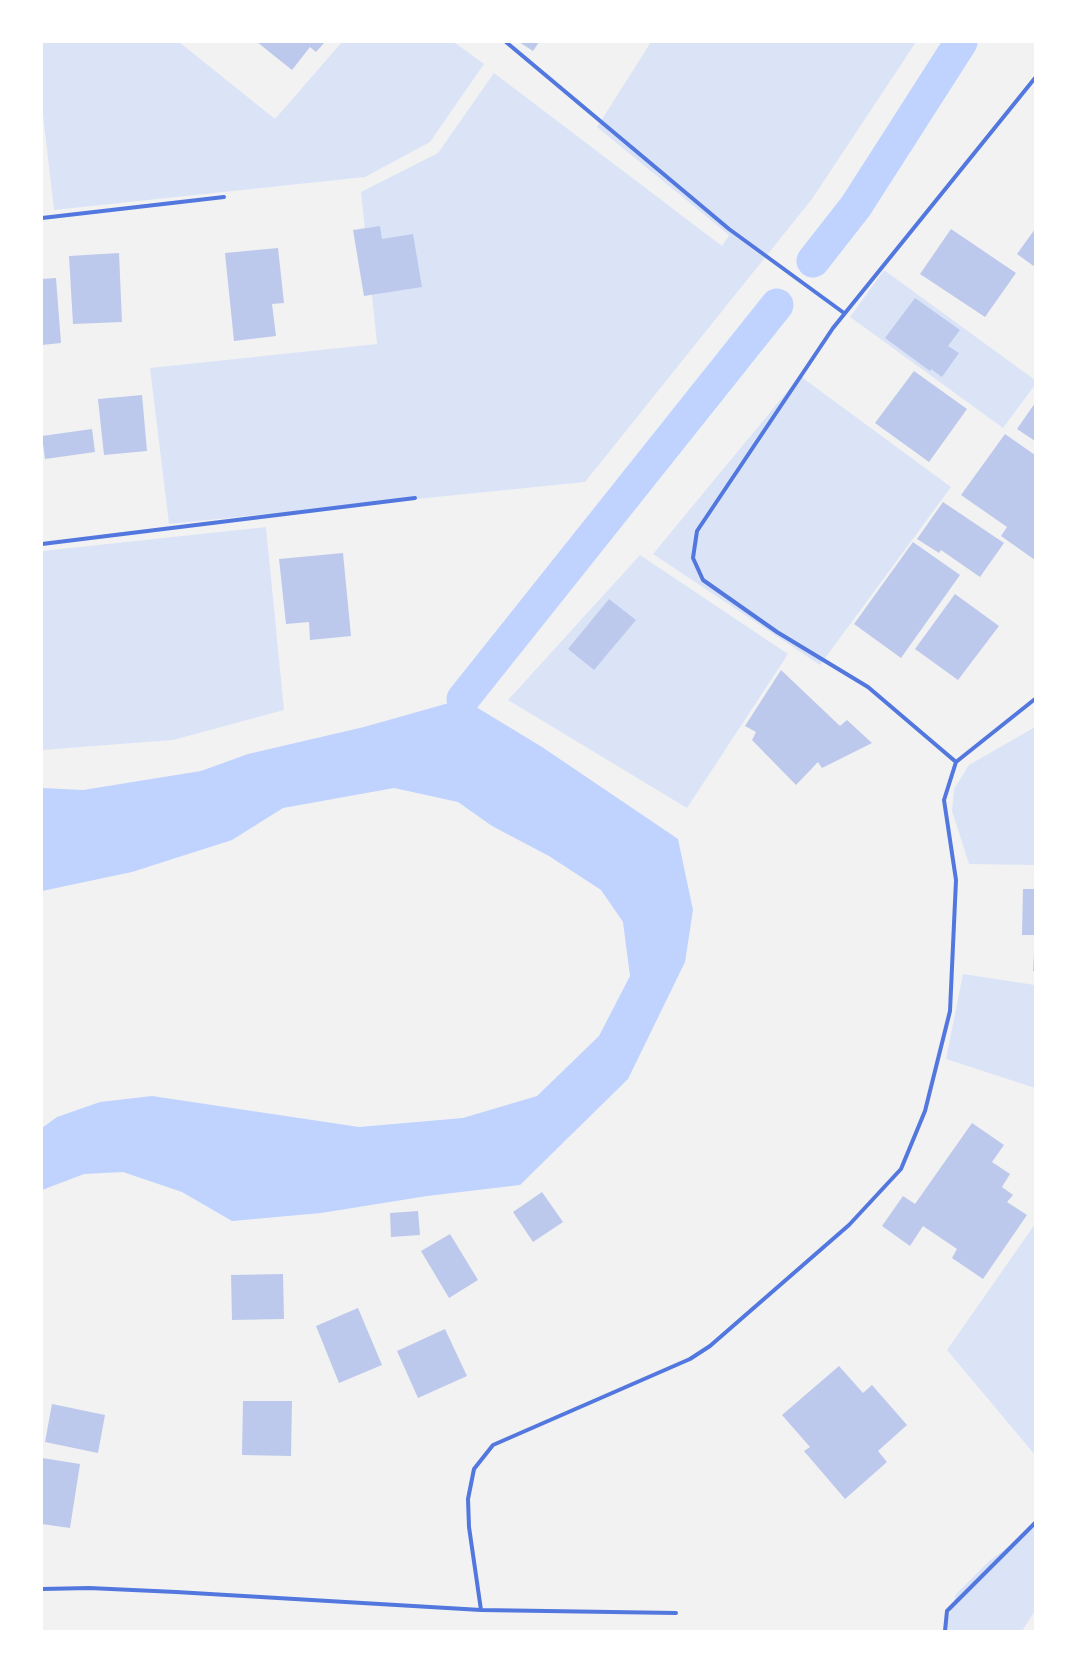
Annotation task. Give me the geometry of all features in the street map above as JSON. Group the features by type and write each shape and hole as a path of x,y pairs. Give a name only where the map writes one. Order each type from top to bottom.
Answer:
{"street":[{"path":"506,42 729,229 844,313"},
{"path":"956,762 868,687 777,632 703,580 693,558 697,531 844,313 1035,78"},
{"path":"42,218 224,197"},
{"path":"42,544 416,498"},
{"path":"481,1610 469,1527 468,1499 474,1468 493,1445 690,1359 705,1349 849,1225 900,1169 925,1111 950,1011 956,880 944,800 956,762 1035,699"},
{"path":"945,1631 948,1611 1035,1523"},
{"path":"42,1589 89,1588 481,1610 676,1613"}],"shaded area":[{"path":"42,42 179,42 275,119 342,42 454,42 484,64 430,142 365,177 54,210 42,106"},
{"path":"651,42 916,42 812,199 585,482 169,524 150,368 377,344 361,192 438,153 494,73 722,246 729,235 597,127"},
{"path":"884,270 1035,380 1035,385 1003,428 850,317"},
{"path":"800,376 951,487 820,665 653,554"},
{"path":"266,527 284,710 173,740 42,750 42,551"},
{"path":"640,555 788,654 687,808 508,700"},
{"path":"1035,727 1035,865 969,864 952,811 954,789 969,765"},
{"path":"963,974 1035,985 1035,1088 946,1059"},
{"path":"1035,1224 1035,1455 947,1350"},
{"path":"1035,1527 1035,1611 1022,1631 944,1631 956,1594 989,1561"}],"water":[{"path":"463,699 542,747 678,839 693,910 685,962 628,1079 520,1185 427,1196 321,1213 232,1221 182,1192 123,1172 84,1174 42,1190 42,1128 57,1117 100,1102 152,1096 359,1127 463,1118 537,1096 599,1036 630,976 623,922 601,890 549,856 492,826 458,802 394,788 283,808 232,840 132,872 42,891 42,788 83,790 201,771 248,754 364,727"}],"building":[{"path":"257,42 325,42 316,52 310,47 292,70"},
{"path":"519,42 539,42 533,51"},
{"path":"380,226 382,239 413,234 422,287 364,296 353,230"},
{"path":"951,229 1016,273 985,317 920,274"},
{"path":"1035,229 1035,267 1017,254"},
{"path":"278,248 284,303 272,304 276,336 234,341 225,253"},
{"path":"119,253 122,322 73,324 69,256"},
{"path":"56,278 61,343 42,345 42,279"},
{"path":"915,298 960,330 948,346 959,353 942,377 931,369 930,371 885,338"},
{"path":"914,371 967,409 929,462 875,423"},
{"path":"142,395 147,451 104,455 98,399"},
{"path":"1035,403 1035,441 1017,429"},
{"path":"92,429 95,452 45,459 42,436"},
{"path":"1005,434 1035,455 1035,560 1001,536 1007,527 961,495"},
{"path":"943,502 1004,543 980,577 941,550 939,553 917,539"},
{"path":"913,542 960,575 901,658 854,624"},
{"path":"343,553 351,636 310,640 309,622 286,624 279,559"},
{"path":"955,594 999,626 958,680 915,649"},
{"path":"609,599 636,620 594,670 568,649"},
{"path":"781,670 840,726 847,720 872,743 822,768 818,762 796,785 752,740 756,732 745,726"},
{"path":"1023,889 1035,889 1035,935 1022,935"},
{"path":"1034,953 1035,971 1033,971"},
{"path":"972,1123 1004,1145 992,1162 1010,1174 1002,1187 1013,1195 1007,1202 1027,1215 983,1279 952,1258 957,1249 923,1226 910,1246 882,1226 903,1196 915,1204"},
{"path":"542,1192 563,1222 533,1242 513,1212"},
{"path":"418,1211 420,1235 391,1237 390,1213"},
{"path":"450,1234 478,1280 449,1298 421,1251"},
{"path":"283,1274 284,1319 232,1320 231,1275"},
{"path":"358,1308 382,1365 339,1383 316,1326"},
{"path":"445,1329 467,1376 418,1398 397,1351"},
{"path":"839,1366 863,1393 872,1385 907,1425 878,1451 887,1462 845,1499 804,1451 810,1447 782,1415"},
{"path":"243,1401 292,1401 291,1456 242,1455"},
{"path":"52,1404 105,1415 98,1453 45,1442"},
{"path":"42,1458 80,1464 70,1528 42,1524"}],"waterway":[{"path":"813,261 856,206 961,42"},
{"path":"463,699 777,305"}]}
